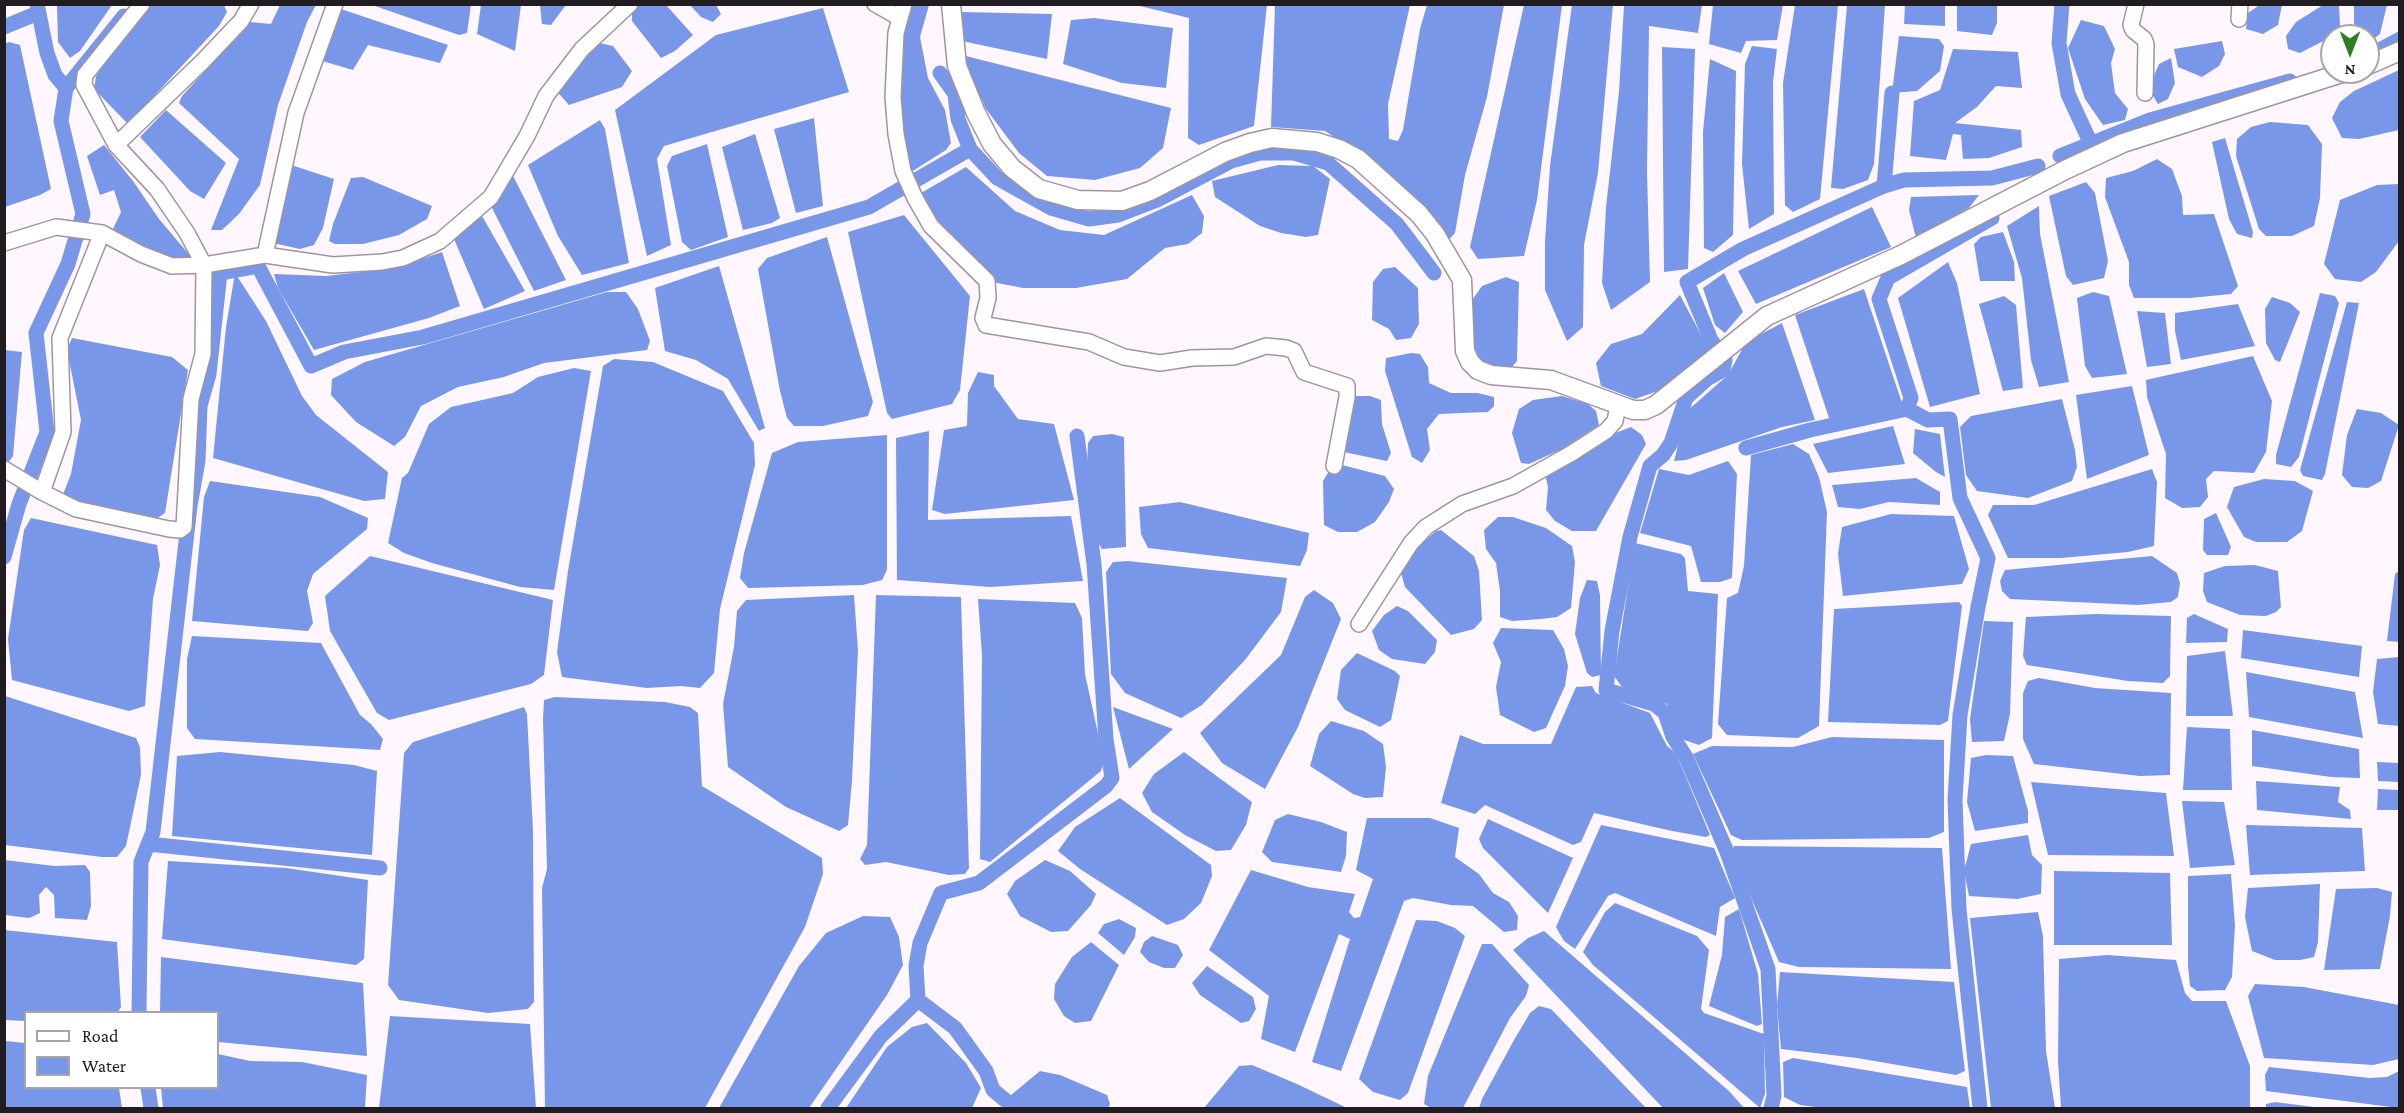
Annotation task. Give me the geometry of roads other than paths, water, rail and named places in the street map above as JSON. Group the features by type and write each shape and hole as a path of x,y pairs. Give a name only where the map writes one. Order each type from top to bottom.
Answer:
{"street":[{"path":"4,469 76,509 108,518 183,530 191,399 203,354 204,265 188,232 157,189 116,145 87,93 85,75 142,4"},
{"path":"116,145 202,62 241,21 251,4"},
{"path":"266,255 296,113 335,4"},
{"path":"4,243 56,227 99,233 162,264 183,267 266,255 333,265 403,258 440,242 490,197 527,136 546,96 582,49 630,4"},
{"path":"875,4 902,11 896,33 893,97 896,134 903,171 931,226 987,281 989,292 983,318 986,325 1089,342 1124,357 1160,363 1192,358 1234,357 1266,346 1294,351 1304,372 1347,386 1334,466"},
{"path":"951,4 957,66 976,113 992,144 1012,168 1039,189 1078,200 1122,201 1150,191 1225,152 1250,142 1272,138 1317,142 1339,149 1358,159 1419,214 1435,234 1462,280 1465,351 1470,362 1478,370 1491,375 1551,380 1578,388 1618,406 1645,410 1656,405 1759,321 1776,311 1901,255 2065,170 2123,143 2320,80"},
{"path":"2136,4 2131,25 2146,44 2145,93"},
{"path":"2380,60 2400,51"},
{"path":"39,490 63,432 60,338 99,233"},
{"path":"1359,624 1411,543 1426,527 1462,504 1513,486 1572,453 1606,431 1615,421 1618,406"}],"water":[{"path":"540,4 566,5 551,25 542,24"},
{"path":"2261,4 2282,5 2278,25 2263,34 2246,29 2248,13"},
{"path":"57,5 112,5 80,51 70,58 58,42"},
{"path":"152,5 224,5 227,12 219,26 128,124 94,89 96,76 129,28"},
{"path":"280,5 316,5 307,22 278,105 260,185 239,214 222,230 211,230 239,159 179,103 182,96 250,22 271,24"},
{"path":"372,5 471,5 467,33 459,35"},
{"path":"481,5 521,5 515,51 477,34"},
{"path":"638,5 666,5 693,35 675,51 661,58 632,21 632,9"},
{"path":"690,5 716,5 721,14 713,22 701,17"},
{"path":"902,5 929,5 920,37 928,78 945,110 951,143 946,150 908,174 892,139"},
{"path":"1136,5 1267,5 1254,126 1199,145 1188,138 1189,18"},
{"path":"1275,5 1410,5 1388,104 1389,139 1398,141 1403,130 1420,29 1427,5 1504,5 1487,97 1465,175 1455,233 1447,242 1363,156 1325,131 1271,127"},
{"path":"1524,5 1562,5 1537,200 1524,256 1478,259 1470,247"},
{"path":"1572,5 1613,5 1598,173 1584,245 1583,327 1567,341 1545,290 1545,242 1550,166"},
{"path":"1624,5 1702,5 1698,33 1649,26 1647,172 1650,282 1611,310 1602,283 1606,207 1619,92"},
{"path":"1713,5 1783,5 1777,40 1746,41 1741,53 1709,44"},
{"path":"1795,5 1838,5 1820,199 1793,212 1785,205 1783,83"},
{"path":"1847,5 1885,5 1874,164 1868,180 1843,189 1831,188"},
{"path":"1905,5 1945,5 1945,26 1904,24"},
{"path":"1957,5 1997,5 1997,23 1992,35 1957,31"},
{"path":"2323,5 2339,6 2340,24 2320,24 2320,43 2300,53 2288,49 2286,36 2296,22"},
{"path":"2354,5 2387,5 2380,34 2380,24 2354,23"},
{"path":"332,6 448,45 440,63 368,45 353,70 312,58"},
{"path":"823,8 849,92 664,146 657,159 671,245 647,256 615,110 716,35"},
{"path":"961,12 1052,14 1047,59 962,41"},
{"path":"1094,18 1173,28 1166,88 1122,83 1063,64 1071,20"},
{"path":"2081,20 2104,26 2115,49 2111,63 2115,93 2128,109 2125,120 2103,125 2085,99 2068,48"},
{"path":"1899,36 1939,39 1944,46 1940,71 1917,91 1892,93"},
{"path":"2222,41 2225,54 2219,66 2202,77 2178,67 2174,49"},
{"path":"9,42 20,45 51,189 5,207 4,44"},
{"path":"595,42 613,46 632,71 622,87 569,105 554,88"},
{"path":"1752,46 1777,49 1773,82 1774,214 1749,229 1742,164 1745,64"},
{"path":"1662,47 1695,49 1688,269 1664,272"},
{"path":"1953,49 2018,52 2022,88 1996,86 1977,107 1955,123 2021,130 2022,147 1989,158 1963,159 1961,135 1953,134 1946,160 1910,156 1914,101 1940,90"},
{"path":"962,55 1171,108 1163,148 1140,168 1095,180 1047,176 1019,153 986,109"},
{"path":"2171,58 2175,83 2168,99 2158,104 2152,94 2152,80 2159,64"},
{"path":"1710,59 1736,71 1733,235 1713,252 1704,248 1703,132"},
{"path":"2399,70 2399,130 2359,139 2342,138 2332,118 2340,102 2354,91 2369,84 2380,84 2380,79"},
{"path":"166,110 226,163 204,199 190,191 140,137"},
{"path":"814,118 823,206 796,213 774,129"},
{"path":"600,120 605,129 629,263 582,275 558,236 528,165"},
{"path":"2270,122 2308,125 2322,144 2320,198 2314,226 2292,236 2266,236 2259,229 2236,156 2237,139 2251,127"},
{"path":"755,134 780,218 772,223 743,230 722,147"},
{"path":"2225,138 2253,232 2252,238 2237,234 2229,219 2212,142"},
{"path":"707,144 728,237 691,250 682,242 667,166 672,156"},
{"path":"104,145 133,181 159,219 192,258 177,265 103,231 113,229 121,212 114,190 100,195 87,156"},
{"path":"2157,159 2172,169 2182,196 2183,215 2214,214 2238,286 2231,294 2190,298 2134,298 2129,285 2129,262 2105,197 2106,178 2133,171"},
{"path":"285,163 334,179 323,228 314,245 300,249 264,241"},
{"path":"1278,165 1313,166 1330,179 1318,235 1306,237 1281,233 1260,226 1215,197 1212,181"},
{"path":"966,167 1015,211 1060,230 1104,235 1192,195 1204,216 1202,233 1188,244 1165,248 1127,279 1076,288 1023,288 987,281 914,197"},
{"path":"511,172 566,280 534,291 490,204"},
{"path":"363,177 432,206 427,219 399,235 363,244 335,244 329,241 333,224 351,178"},
{"path":"2086,182 2095,193 2108,261 2104,278 2073,285 2066,276 2049,196"},
{"path":"2399,184 2399,241 2376,272 2361,282 2335,279 2324,264 2340,200 2377,185"},
{"path":"1979,195 1969,208 1916,238 1909,210 1911,197"},
{"path":"2039,206 2040,234 2069,382 2039,387 2031,360 2022,278 2007,226"},
{"path":"1872,207 1891,247 1756,304 1738,271"},
{"path":"904,215 970,296 960,390 952,404 892,419 887,413 848,232"},
{"path":"482,216 525,291 484,309 454,239"},
{"path":"2003,232 2014,262 2015,281 1980,281 1974,244 1981,237"},
{"path":"827,237 873,402 868,416 823,426 794,426 787,418 780,391 758,269 767,258"},
{"path":"442,252 460,306 429,318 314,350 278,288 274,274 326,276 395,268"},
{"path":"1948,262 1957,283 1980,394 1930,407 1898,298"},
{"path":"719,266 765,428 759,431 728,379 696,360 665,351 655,288"},
{"path":"1395,267 1418,288 1419,324 1411,338 1396,340 1389,329 1372,320 1373,282 1383,269"},
{"path":"235,273 266,321 302,396 316,415 388,472 385,499 364,501 213,458 226,327"},
{"path":"1724,273 1743,312 1725,333 1715,325 1703,288"},
{"path":"1506,277 1519,282 1517,361 1512,367 1504,370 1483,364 1470,350 1470,303 1482,286"},
{"path":"1864,289 1902,403 1845,420 1829,418 1795,315"},
{"path":"607,292 626,292 638,309 650,341 647,350 544,363 504,377 458,387 421,406 405,437 394,446 356,422 331,395 332,379 365,362"},
{"path":"2093,292 2109,296 2127,374 2092,378 2085,366 2077,298"},
{"path":"2320,293 2335,296 2339,303 2299,457 2291,467 2276,464 2276,455"},
{"path":"1680,295 1709,350 1658,391 1635,399 1601,386 1596,363 1611,344 1642,334"},
{"path":"2004,296 2016,305 2023,388 2003,391 1979,304"},
{"path":"2272,297 2290,303 2300,312 2280,362 2275,360 2266,343 2265,309"},
{"path":"2347,302 2359,303 2322,480 2303,476 2300,470"},
{"path":"2238,304 2255,346 2181,360 2175,331 2175,313"},
{"path":"2137,311 2165,313 2171,364 2147,367"},
{"path":"1782,323 1815,420 1782,427 1686,460 1674,461 1687,411 1728,375 1746,342"},
{"path":"72,338 172,357 188,370 165,513 153,521 93,509 62,497 71,474 81,420 67,350"},
{"path":"5,350 22,352 13,456 5,467"},
{"path":"1411,353 1420,354 1428,367 1429,383 1451,393 1478,393 1494,397 1494,406 1488,412 1439,414 1427,429 1430,450 1422,463 1412,457 1385,371 1386,358"},
{"path":"2253,356 2272,401 2266,452 2254,473 2214,471 2206,479 2208,497 2200,507 2182,508 2165,498 2166,454 2147,397 2146,380"},
{"path":"614,359 653,362 723,391 754,443 755,465 720,609 714,673 700,688 681,686 647,688 562,677 557,652 568,571 603,366"},
{"path":"574,368 591,371 554,590 520,587 432,563 404,553 388,543 402,478 408,473 429,424 451,407 513,393 538,377"},
{"path":"978,372 994,375 994,386 1018,419 1054,424 1074,500 945,514 932,510 944,430 967,426 968,393"},
{"path":"2132,386 2149,455 2087,479 2076,395"},
{"path":"1351,396 1370,396 1381,400 1382,424 1391,453 1387,461 1334,450"},
{"path":"1562,396 1588,404 1596,411 1599,425 1562,449 1529,464 1521,463 1512,433 1519,409 1533,400"},
{"path":"2062,399 2075,450 2077,467 2072,481 2028,498 1977,491 1966,475 1960,427 1971,416"},
{"path":"2357,409 2381,413 2399,425 2381,481 2368,488 2352,487 2342,475 2347,435"},
{"path":"1893,426 1905,464 1828,473 1813,444"},
{"path":"1631,427 1642,435 1646,444 1596,531 1572,531 1555,521 1546,510 1548,487 1545,474 1580,457 1600,439"},
{"path":"1915,429 1940,434 1945,477 1913,453"},
{"path":"929,431 928,520 1071,516 1083,581 990,587 897,580 896,438"},
{"path":"1112,434 1124,437 1126,547 1102,549 1097,541 1087,468 1088,443 1093,436"},
{"path":"887,435 887,570 882,580 863,585 748,588 740,578 744,553 772,453 798,442"},
{"path":"1793,444 1809,454 1819,477 1827,512 1819,726 1798,738 1727,735 1718,724 1727,598 1738,593 1744,566 1751,455"},
{"path":"1728,461 1737,474 1732,578 1720,582 1701,582 1691,546 1640,533 1659,469 1689,475"},
{"path":"1334,463 1385,476 1394,489 1389,502 1375,522 1357,532 1338,532 1324,525 1323,481"},
{"path":"2152,469 2157,482 2154,546 2128,552 2061,558 2008,558 1988,515 1993,505 2034,505"},
{"path":"1916,478 1940,492 1940,505 1889,502 1860,509 1838,507 1832,485"},
{"path":"2264,479 2295,481 2313,491 2302,531 2287,542 2256,542 2244,537 2227,507 2234,487"},
{"path":"210,481 320,497 368,518 367,529 313,574 307,591 313,623 308,631 192,621 204,497"},
{"path":"1180,502 1309,533 1307,550 1300,566 1148,548 1141,534 1139,507"},
{"path":"2216,513 2231,547 2228,555 2207,555 2203,550 2204,519"},
{"path":"1891,514 1954,516 1969,569 1962,584 1843,596 1838,554 1842,527"},
{"path":"1498,517 1513,517 1546,528 1572,546 1575,562 1571,608 1557,617 1512,621 1500,617 1500,591 1496,563 1486,549 1484,530"},
{"path":"31,518 157,545 160,565 153,599 145,706 129,711 12,680 8,639 24,530"},
{"path":"1441,530 1474,556 1479,571 1482,620 1474,629 1451,635 1405,587 1401,573 1412,552 1436,531"},
{"path":"1635,543 1681,554 1685,558 1688,591 1718,594 1712,738 1699,745 1681,739 1667,704 1622,687 1614,676"},
{"path":"370,556 553,600 544,675 531,684 389,720 377,713 330,631 325,596"},
{"path":"2152,556 2177,573 2180,583 2178,597 2171,602 2138,605 2010,599 2002,591 2000,581 2005,570"},
{"path":"1128,561 1287,578 1281,612 1245,660 1202,705 1181,718 1125,693 1111,674 1106,572 1113,562"},
{"path":"2255,565 2278,571 2281,607 2276,612 2266,616 2240,615 2207,602 2203,591 2204,573 2225,566"},
{"path":"2399,571 2399,642 2387,641 2395,574"},
{"path":"1587,580 1597,581 1600,595 1601,675 1592,677 1587,673 1575,634 1580,598"},
{"path":"1314,590 1333,603 1341,619 1298,727 1265,789 1222,763 1200,733 1281,655 1305,597"},
{"path":"854,595 858,650 852,781 848,825 839,831 786,807 728,767 723,704 734,647 737,611 746,600"},
{"path":"876,595 961,597 969,868 965,874 949,875 886,862 865,865 860,859 867,845"},
{"path":"978,599 1075,603 1082,618 1085,674 1104,761 1101,771 990,862 980,859 982,655"},
{"path":"1959,602 1962,606 1948,721 1940,725 1828,722 1834,609"},
{"path":"1397,606 1408,611 1437,640 1435,652 1425,664 1392,659 1379,650 1372,631 1384,615"},
{"path":"2096,614 2171,616 2170,676 2163,683 2128,681 2027,665 2023,656 2026,617"},
{"path":"2194,614 2228,629 2227,642 2186,643 2187,618"},
{"path":"1984,621 2013,622 2010,714 2004,741 1972,742 1970,719"},
{"path":"1501,628 1553,630 1564,649 1568,666 1565,686 1546,728 1534,732 1500,715 1496,687 1501,662 1493,643"},
{"path":"2243,630 2362,646 2359,677 2241,658"},
{"path":"192,636 321,643 360,715 383,739 380,750 195,739 187,728 187,659"},
{"path":"2225,651 2233,716 2186,716 2187,656"},
{"path":"1357,653 1395,671 1400,676 1391,720 1380,727 1345,710 1337,699 1341,670"},
{"path":"2399,657 2399,726 2378,724 2373,692 2377,659"},
{"path":"2246,672 2355,692 2363,738 2249,717"},
{"path":"2039,678 2095,688 2171,693 2170,775 2140,776 2034,764 2023,739 2023,693 2028,681"},
{"path":"1592,686 1596,693 1650,713 1667,746 1676,753 1710,835 1706,837 1672,831 1594,813 1581,842 1573,845 1485,805 1475,814 1441,803 1460,735 1483,744 1551,744 1576,687"},
{"path":"5,696 136,738 140,747 141,775 126,846 117,857 5,845"},
{"path":"555,697 665,702 690,707 698,713 702,786 822,858 823,874 805,927 705,1108 545,1108 542,888 547,869 543,719 544,700"},
{"path":"524,707 527,714 533,830 534,1002 528,1009 488,1013 399,1000 388,985 404,753 413,742"},
{"path":"1113,707 1173,729 1129,769"},
{"path":"1331,721 1364,731 1383,744 1386,767 1383,797 1365,798 1353,794 1310,766 1319,734"},
{"path":"2187,727 2230,729 2232,790 2183,790"},
{"path":"2252,730 2359,749 2360,778 2331,777 2252,766"},
{"path":"1832,737 1944,740 1944,832 1929,838 1742,840 1731,835 1693,754 1712,746 1793,747"},
{"path":"220,752 354,765 377,771 372,855 172,836 177,756"},
{"path":"1184,752 1252,802 1246,825 1231,850 1216,851 1185,835 1152,812 1142,793 1154,774"},
{"path":"1986,755 2013,756 2028,811 2028,823 1975,831 1967,802 1971,758"},
{"path":"2377,762 2399,763 2399,782 2378,781"},
{"path":"2256,781 2340,787 2338,802 2350,810 2351,819 2257,810"},
{"path":"2031,782 2166,793 2174,856 2048,855"},
{"path":"2378,789 2399,790 2399,810 2377,810"},
{"path":"1120,798 1211,865 1212,876 1201,903 1184,919 1167,925 1080,869 1058,851 1075,827"},
{"path":"2182,801 2224,802 2235,865 2190,868"},
{"path":"1288,814 1321,822 1347,832 1346,856 1341,872 1272,862 1262,852 1275,820"},
{"path":"1367,818 1430,818 1459,828 1455,857 1479,874 1493,893 1509,902 1518,916 1517,930 1504,932 1473,906 1451,905 1413,898 1404,901 1341,1071 1312,1062 1350,939 1339,934 1295,1052 1261,1039 1269,996 1209,950 1251,870 1308,887 1355,894 1349,912 1354,918 1360,917 1373,879 1356,870"},
{"path":"1488,819 1573,858 1548,913 1483,848 1479,839"},
{"path":"1601,825 1714,848 1735,898 1720,907 1716,936 1615,893 1608,896 1575,949 1564,941 1556,927"},
{"path":"2246,825 2362,828 2365,871 2250,875"},
{"path":"2028,835 2032,855 2042,865 2041,894 2017,899 1969,896 1964,871 1971,844"},
{"path":"1734,846 1942,848 1951,969 1799,967 1779,962 1732,854"},
{"path":"5,860 54,866 85,865 90,872 91,906 87,920 55,918 54,895 46,887 39,895 40,913 29,918 5,915"},
{"path":"1045,860 1070,871 1096,894 1091,905 1068,931 1051,932 1020,916 1007,894 1015,881"},
{"path":"168,861 286,868 368,880 364,959 356,965 162,939"},
{"path":"2054,871 2170,873 2172,945 2054,945"},
{"path":"2231,874 2235,925 2232,977 2225,990 2197,991 2190,986 2188,966 2188,876"},
{"path":"2320,884 2318,942 2314,957 2300,960 2275,960 2252,951 2245,917 2248,888"},
{"path":"2377,888 2392,892 2380,969 2324,970 2336,889"},
{"path":"1615,903 1697,936 1709,950 1701,1009 1704,1013 1764,1034 1765,1094 1760,1108 1593,965 1583,952 1605,912"},
{"path":"1739,909 1758,974 1762,1024 1757,1026 1709,1006 1722,955 1725,917"},
{"path":"2038,912 2043,936 2046,1051 2055,1108 1991,1108 1970,918"},
{"path":"863,916 890,917 899,937 903,965 887,995 809,1108 719,1108 799,966 826,933"},
{"path":"1119,919 1136,928 1135,937 1124,955 1098,933 1104,924"},
{"path":"1416,920 1437,921 1455,928 1465,936 1408,1093 1400,1100 1373,1092 1359,1079"},
{"path":"4,930 117,942 121,1007 119,1011 24,1011 24,1021 5,1020"},
{"path":"1544,931 1730,1092 1744,1108 1663,1108 1513,950 1528,938"},
{"path":"1152,936 1178,945 1183,955 1175,968 1164,968 1149,962 1140,952 1144,942"},
{"path":"1091,942 1119,965 1091,1021 1075,1023 1064,1016 1054,999 1055,984 1072,957"},
{"path":"1482,944 1492,944 1529,985 1526,996 1510,1018 1463,1108 1431,1108 1424,1104 1428,1076"},
{"path":"2107,955 2176,960 2185,993 2192,1001 2226,1001 2250,1066 2250,1108 2061,1108 2058,1061 2059,959"},
{"path":"161,957 363,983 367,1056 219,1042 219,1011 160,1011"},
{"path":"1207,966 1253,997 1256,1009 1249,1021 1241,1023 1200,995 1192,983"},
{"path":"1780,972 1954,982 1965,1071 1956,1075 1857,1058 1781,1049 1777,1006"},
{"path":"2255,984 2304,987 2399,1005 2399,1059 2373,1065 2264,1058 2248,996"},
{"path":"1539,1006 1551,1009 1646,1108 1479,1108 1514,1040 1530,1013"},
{"path":"390,1016 530,1024 536,1108 379,1108"},
{"path":"927,1023 966,1063 981,1088 972,1108 846,1108 887,1047 912,1027"},
{"path":"5,1041 24,1043 24,1089 119,1089 122,1108 5,1108"},
{"path":"219,1054 250,1061 302,1062 367,1075 365,1108 163,1108 161,1089 219,1089"},
{"path":"1793,1058 1967,1087 1970,1108 1824,1108 1800,1105 1784,1097 1783,1062"},
{"path":"1252,1065 1347,1108 1204,1108 1239,1066"},
{"path":"2269,1067 2370,1078 2387,1077 2399,1071 2399,1108 2266,1091 2265,1075"},
{"path":"1040,1071 1060,1075 1107,1095 1110,1104 1108,1108 1009,1108 1005,1100"},
{"path":"2275,1102 2322,1108 2266,1108 2266,1104"}],"waterway":[{"path":"37,4 47,53 55,75 66,88"},
{"path":"2062,4 2059,43 2068,94 2091,144"},
{"path":"4,27 38,13"},
{"path":"4,557 19,504 47,432 36,333 68,264 83,214 61,121 66,88 124,16"},
{"path":"2380,50 2400,39"},
{"path":"940,73 955,94 958,119 970,149 997,178 1051,208 1089,219 1118,215 1157,200 1231,161 1260,153 1294,153 1328,163 1397,224 1434,273"},
{"path":"2060,156 2150,120 2290,81"},
{"path":"1884,186 1892,93"},
{"path":"139,1011 141,862 153,832 190,506 198,461 200,406 209,374 220,273 258,266 311,366 344,352 423,337 869,207 970,149"},
{"path":"1771,1108 1774,1096 1768,969 1727,852 1686,757 1673,737 1665,713 1654,704 1606,690 1612,631 1630,537 1650,466 1663,455 1671,443 1686,398 1707,379 1723,370 1725,360 1711,340 1687,282 1743,249 1884,186 1904,180 1992,178 2038,166"},
{"path":"1907,409 1911,398 1879,299 1888,278 1992,218"},
{"path":"1746,448 1810,430 1907,409 1928,420 1950,419 1960,498 1988,558 1960,715 1955,800 1959,909 1980,1108"},
{"path":"828,1108 881,1036 918,1000 916,966 920,943 941,893 979,883 1106,786 1112,778 1106,739 1094,564 1077,436"},
{"path":"148,844 380,868"},
{"path":"918,1000 955,1028 986,1071 993,1090 1005,1100"},
{"path":"148,1089 151,1108"}]}
